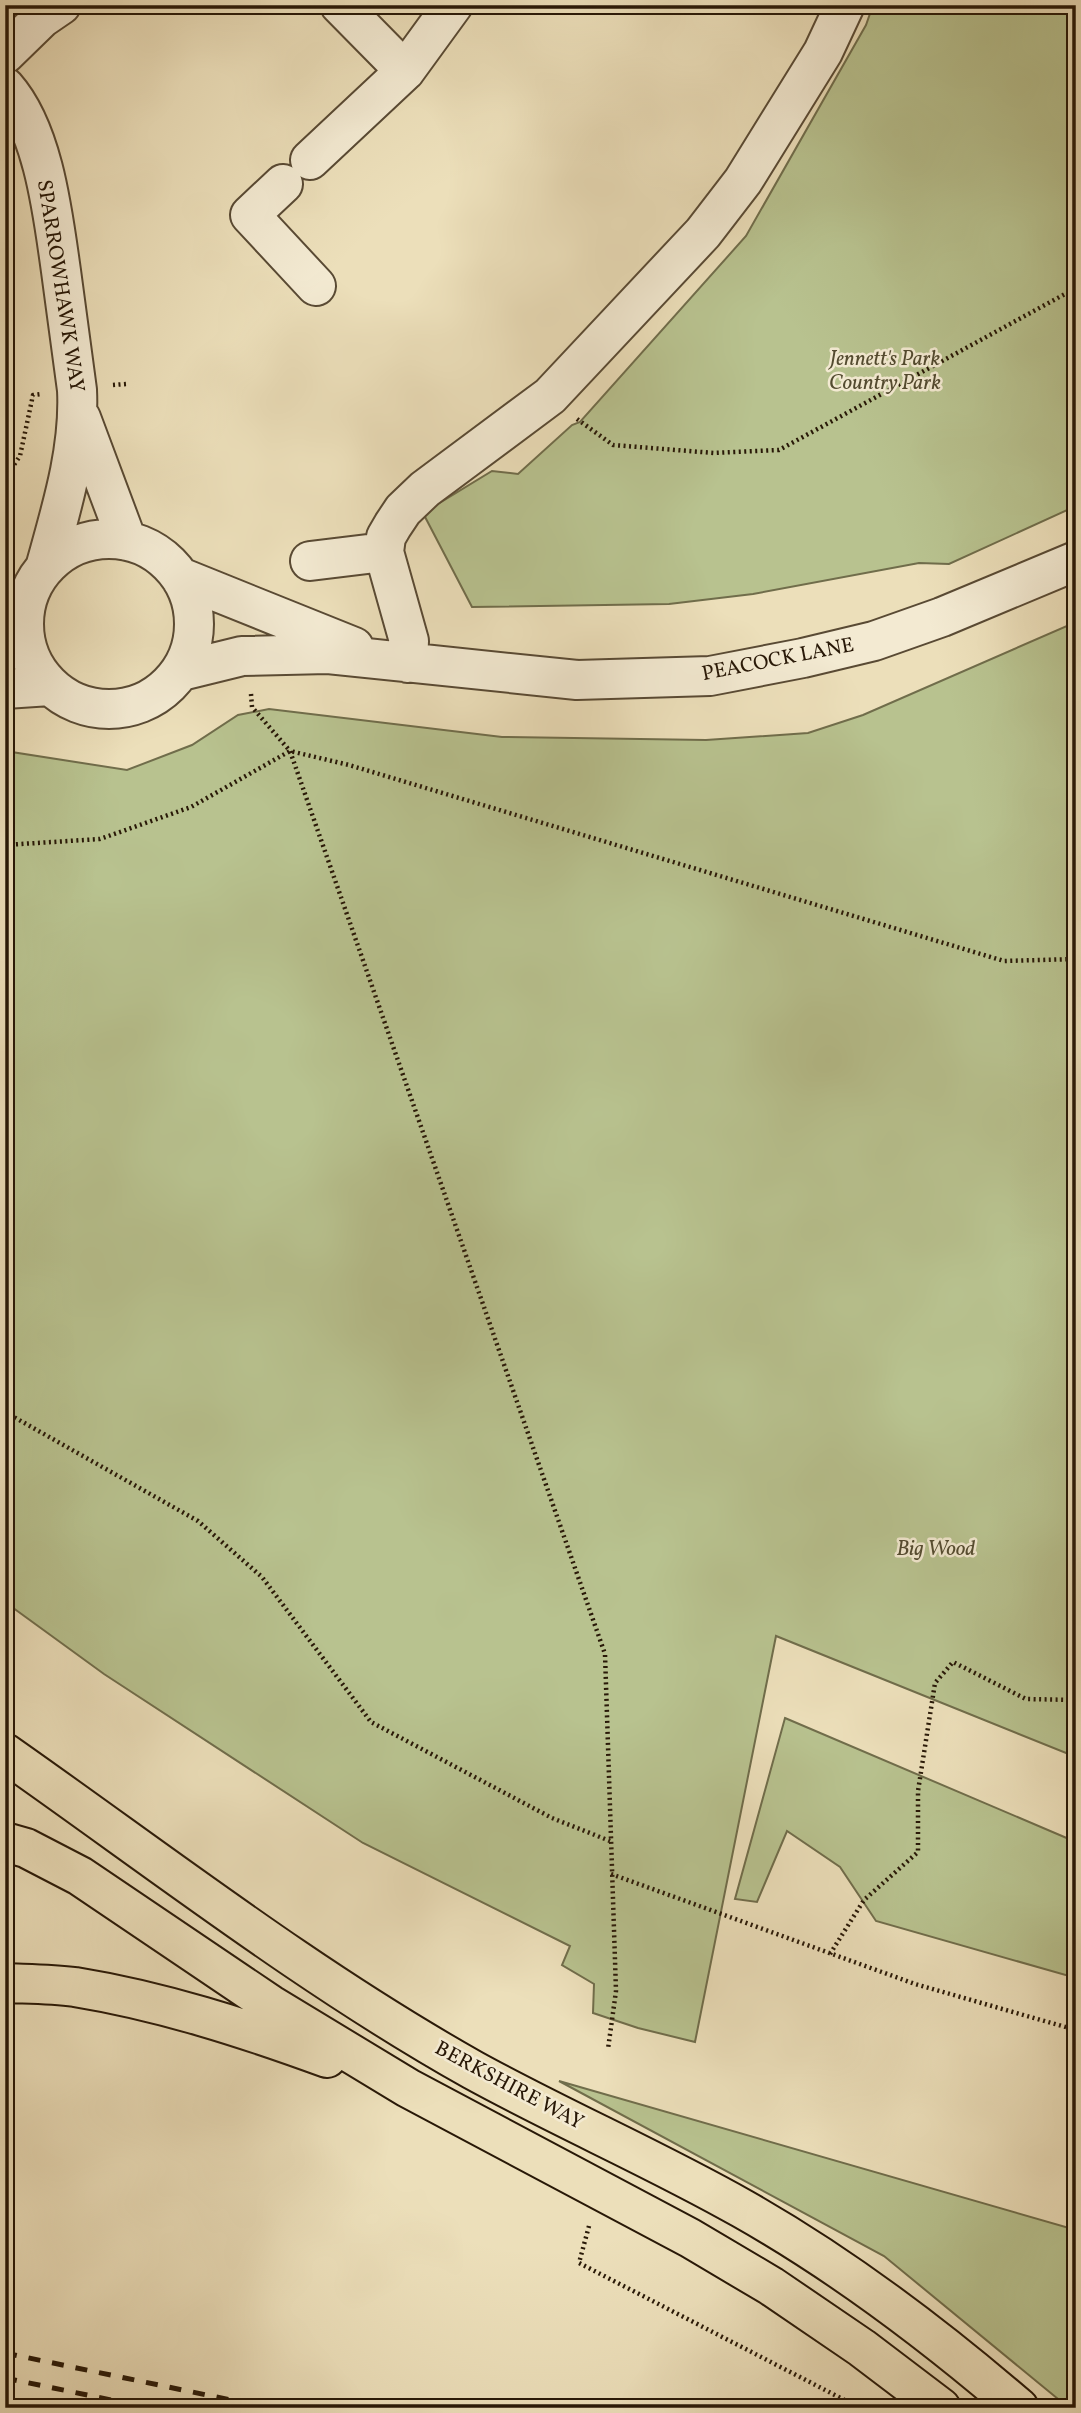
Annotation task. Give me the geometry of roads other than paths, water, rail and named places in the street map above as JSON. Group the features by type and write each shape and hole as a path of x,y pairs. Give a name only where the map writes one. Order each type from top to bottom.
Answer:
{"highway":[{"name":"BERKSHIRE WAY","path":"5,1753 228,1912 362,2002 473,2069 746,2210 819,2256 926,2332 1019,2408"},
{"path":"5,1842 26,1847 80,1876 271,2005 408,2088 690,2238 771,2286 862,2348 941,2408"},
{"path":"5,1983 73,1987 176,2008 238,2027 408,2088"}],"street":[{"path":"5,54 42,18 61,5"},
{"path":"340,5 405,71"},
{"path":"316,286 250,215 405,71 453,5"},
{"path":"395,660 409,641 384,552 386,537 410,503 425,489 550,396 703,233 743,181 822,52 845,5"},
{"name":"SPARROWHAWK WAY","path":"5,87 34,140 50,195 78,409 127,541"},
{"name":"SPARROWHAWK WAY","path":"45,568 66,494 78,409"},
{"path":"104,539 127,541 156,554 180,577 191,599 195,624 191,649 181,671 164,690 144,703 120,709 94,709 70,701 50,686 34,666 25,641 14,622 45,568 62,553 82,543 104,539"},
{"path":"310,561 384,552"},
{"name":"PEACOCK LANE","path":"181,671 242,656 328,654 577,680 710,676 803,659 874,641 942,617 1076,561"},
{"name":"PEACOCK LANE","path":"180,577 395,660"},
{"path":"5,689 50,686"}],"railway":[{"path":"5,2353 269,2408"},
{"path":"5,2378 150,2408"}],"park label":[{"name":"Jennett's Park Country Park","path":"885,371"},
{"name":"Big Wood","path":"936,1549"}]}
